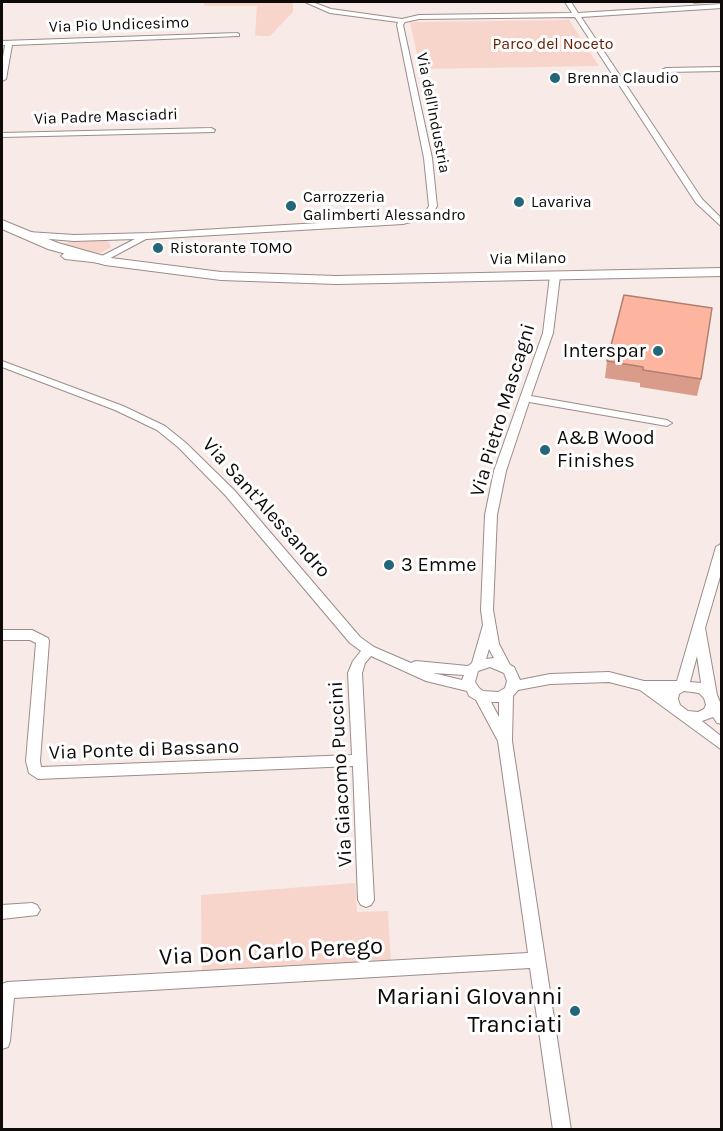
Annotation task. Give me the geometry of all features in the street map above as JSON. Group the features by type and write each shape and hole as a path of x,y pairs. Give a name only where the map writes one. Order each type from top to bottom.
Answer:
{"main road":[{"name":"Via Milano","path":"2,224 57,251 101,260 232,277 336,279"},
{"name":"Via Milano","path":"2,231 120,270 188,279 249,282 722,272"}],"street":[{"path":"308,2 314,7 330,11 402,21 419,17 576,15 722,6"},
{"path":"568,2 699,201 722,225"},
{"name":"Via dell'Industria","path":"151,236 408,220 430,213 433,199 428,158 400,23 402,21"},
{"name":"Via Pio Undicesimo","path":"5,43 237,35"},
{"path":"2,78 5,43"},
{"path":"666,70 722,69"},
{"name":"Via Padre Masciadri","path":"2,135 211,130"},
{"path":"28,236 74,238 151,236"},
{"path":"101,260 151,236"},
{"path":"110,237 117,243 119,250 128,260 150,268"},
{"path":"57,251 74,238"},
{"name":"Via Pietro Mascagni","path":"509,680 489,627 487,577 493,505 500,471 548,333 555,276"},
{"name":"Via Sant'Alessandro","path":"2,364 128,412 171,435 230,493 345,631 369,650 386,658 438,680 475,692"},
{"path":"525,398 667,423"},
{"path":"698,624 711,700 709,713 699,717 681,712 671,699 674,691 682,686 698,624 722,547"},
{"name":"Via Pietro Mascagni","path":"474,668 489,627"},
{"name":"Via Ponte di Bassano","path":"2,636 32,635 43,641 33,761 34,769 39,773 359,760"},
{"name":"Via Giacomo Puccini","path":"366,900 355,673 359,661 369,650"},
{"name":"Via Sant'Alessandro","path":"386,658 420,666 474,668"},
{"path":"505,741 467,676 474,668 491,663 509,680 602,676 644,686 702,688 722,719"},
{"path":"475,692 494,698 509,680"},
{"path":"509,680 505,741 562,1130"},
{"path":"644,686 722,745"},
{"path":"2,912 32,910"},
{"name":"Via Don Carlo Perego","path":"4,991 538,960"},
{"path":"2,1041 4,991"}],"green space":[{"path":"204,2 293,2 293,12 270,36 260,36 255,35 257,6 204,6"},
{"name":"Parco del Noceto","path":"569,20 599,66 420,69 410,22"},
{"path":"103,240 109,242 111,247 99,254 63,244 73,241"},
{"path":"355,883 357,912 388,911 391,966 202,978 201,895"}],"building":[{"name":"Interspar","path":"624,295 712,308 701,379 643,370 643,367 607,361"}],"place":[{"name":"Brenna Claudio","path":"555,78"},
{"name":"Lavariva","path":"519,202"},
{"name":"Carrozzeria Galimberti Alessandro","path":"291,206"},
{"name":"Ristorante TOMO","path":"158,248"},
{"name":"Interspar","path":"658,351"},
{"name":"A&B Wood Finishes","path":"545,450"},
{"name":"3 Emme","path":"389,565"},
{"name":"Mariani GIovanni Tranciati","path":"575,1011"}]}
